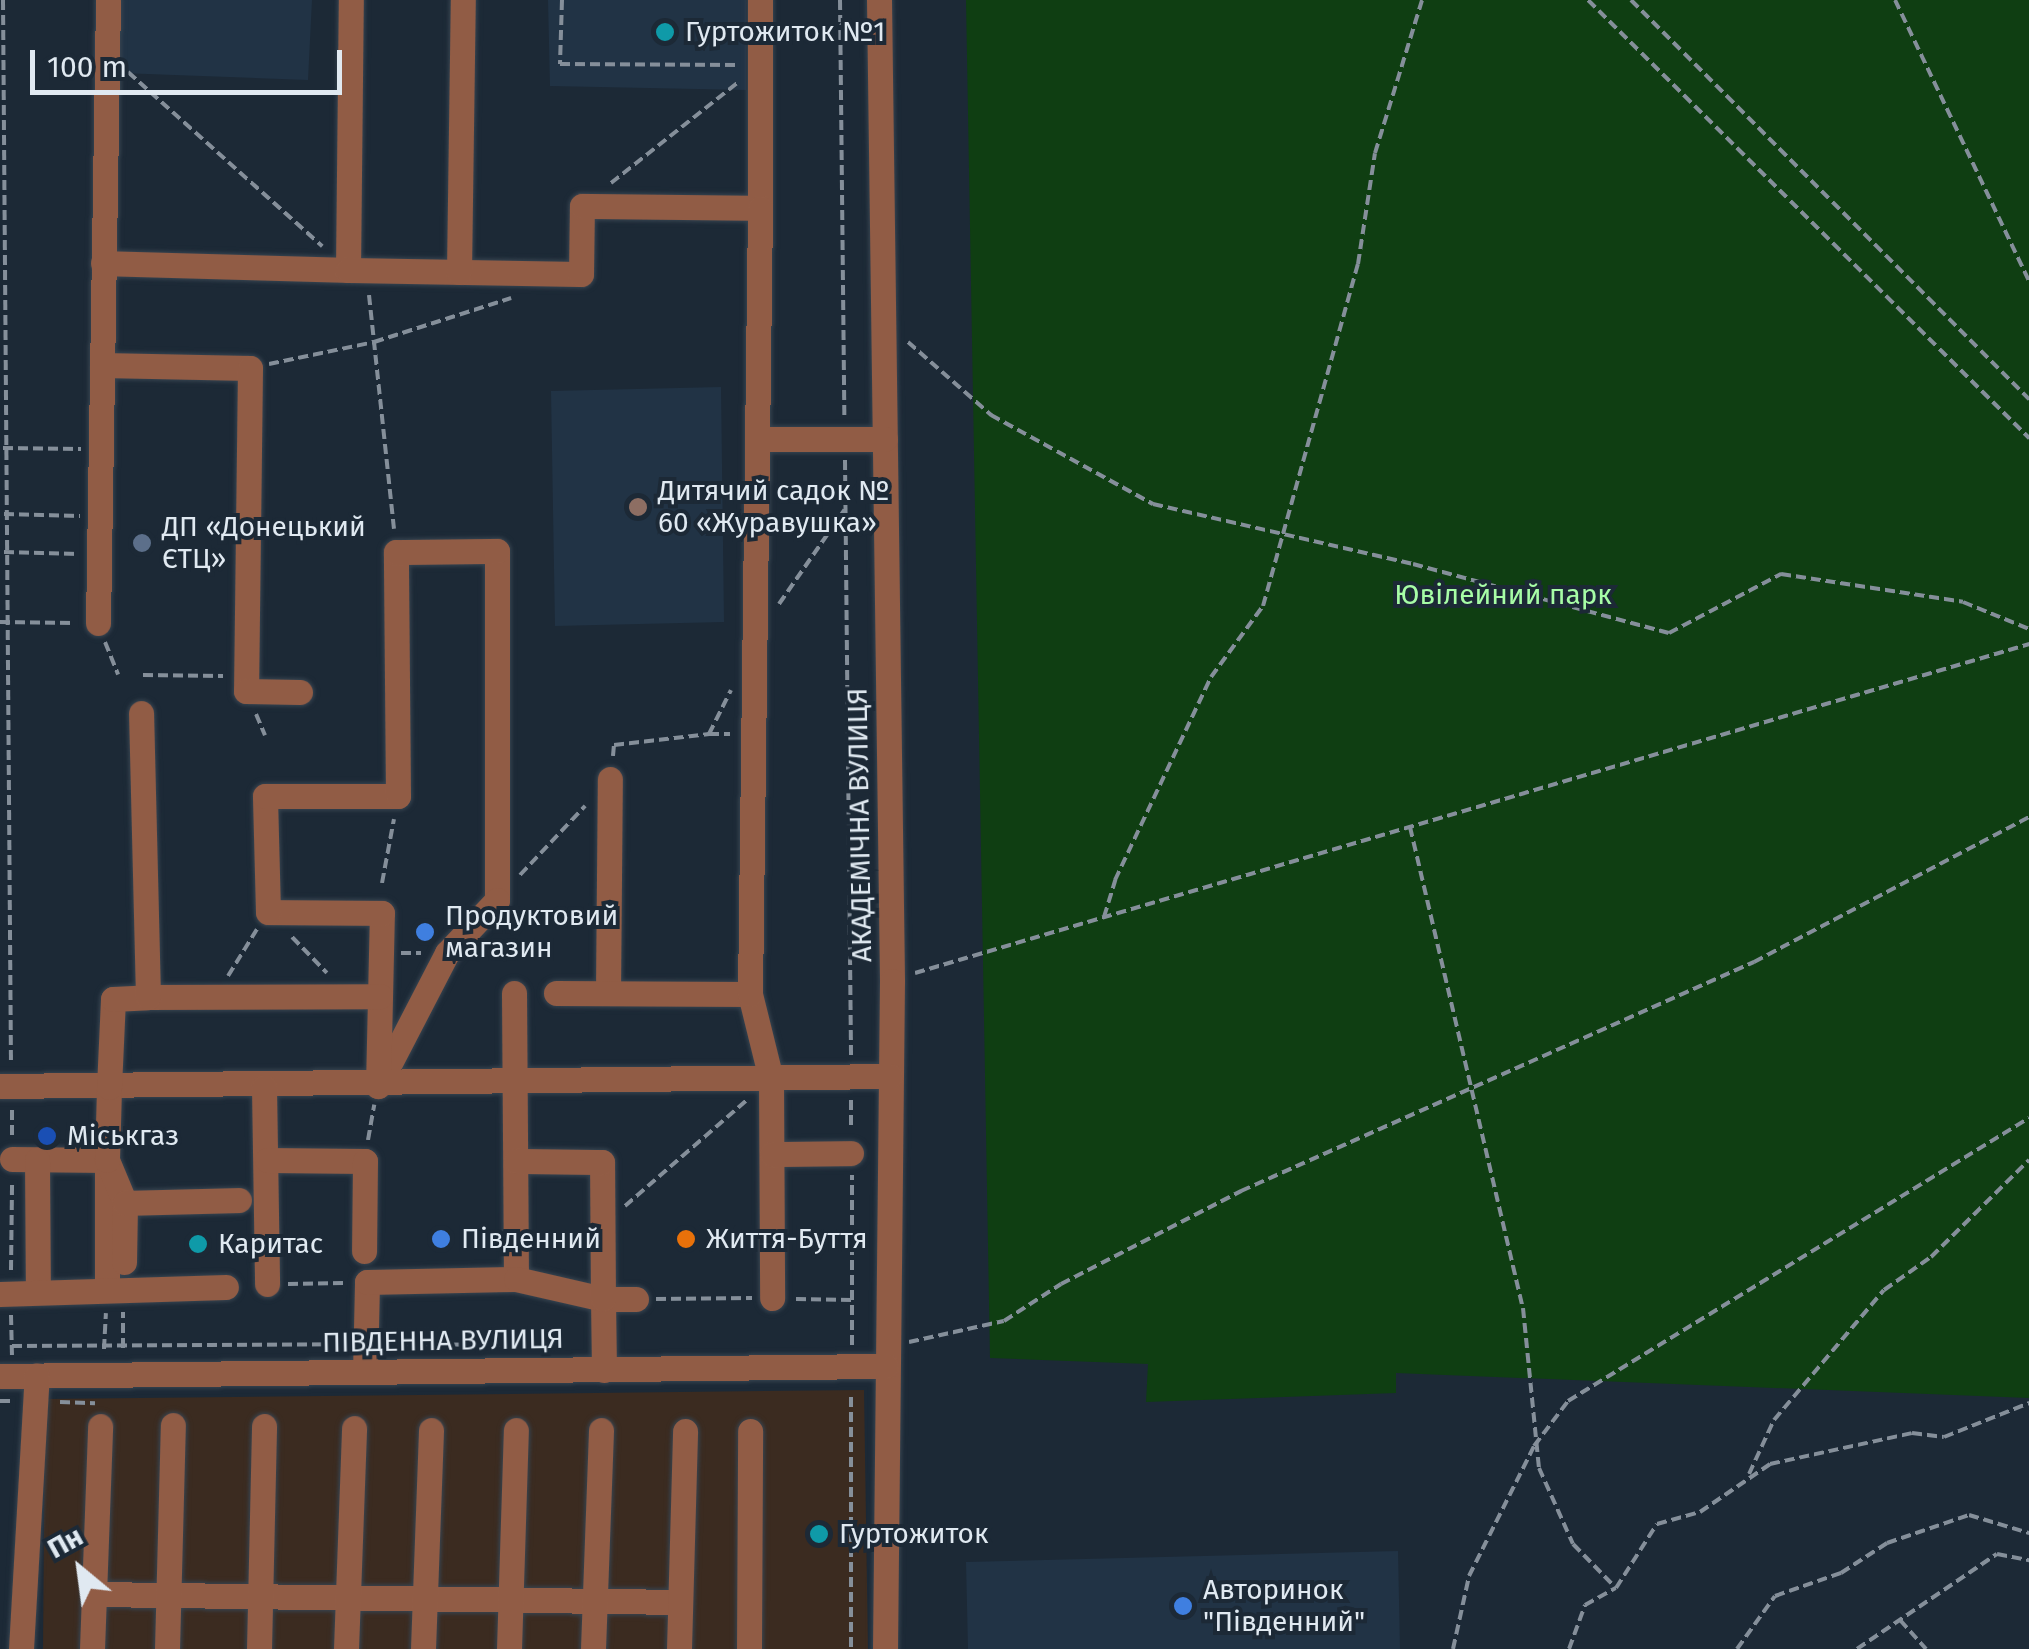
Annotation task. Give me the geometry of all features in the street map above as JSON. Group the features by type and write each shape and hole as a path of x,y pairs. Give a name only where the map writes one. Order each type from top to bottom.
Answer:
{"street":[{"path":"98,623 108,0"},
{"path":"352,0 357,270"},
{"path":"460,272 464,0"},
{"path":"760,0 761,439 750,994 771,1079 772,1298"},
{"name":"АКАДЕМІЧНА ВУЛИЦЯ","path":"879,0 892,981 885,1649"},
{"path":"103,263 581,274 582,206 760,208"},
{"path":"102,364 250,368 246,691 300,692"},
{"path":"761,439 885,438"},
{"path":"498,551 497,900 447,953 378,1086 382,913 268,912 265,796 398,796 396,552 498,551"},
{"path":"141,713 148,997"},
{"path":"608,992 610,779"},
{"path":"514,993 516,1279"},
{"path":"556,993 750,994"},
{"path":"115,1288 107,1160 113,999 380,996"},
{"path":"6,1086 378,1086 890,1076"},
{"path":"264,1087 267,1284"},
{"path":"772,1154 852,1153"},
{"path":"38,1292 24,1159 107,1160"},
{"path":"107,1160 125,1203 115,1288"},
{"path":"267,1160 364,1161 364,1252"},
{"path":"516,1161 602,1162 604,1370"},
{"path":"125,1203 238,1200"},
{"path":"365,1372 368,1282 516,1279 603,1300 636,1299"},
{"path":"5,1294 226,1287"},
{"name":"ПІВДЕННА ВУЛИЦЯ","path":"0,1376 604,1370 886,1357"},
{"path":"21,1649 37,1376"},
{"path":"167,1649 173,1424"},
{"path":"92,1649 100,1426"},
{"path":"259,1649 264,1426"},
{"path":"346,1649 354,1428"},
{"path":"423,1649 431,1430"},
{"path":"509,1649 516,1430"},
{"path":"594,1649 601,1430"},
{"path":"749,1649 750,1431"},
{"path":"679,1649 685,1432"},
{"path":"94,1594 680,1602"}],"path":[{"path":"2,0 6,1086 24,1159 5,1294 12,1346 524,1345"},
{"path":"562,0 560,64 760,65"},
{"path":"840,0 852,1346"},
{"path":"1104,917 1115,880 1211,677 1262,606 1287,535 1358,264 1376,153 1422,0"},
{"path":"1588,0 2029,438"},
{"path":"1631,0 2029,399"},
{"path":"1894,0 2029,281"},
{"path":"106,52 357,270 374,342 396,552"},
{"path":"582,206 760,65"},
{"path":"250,368 374,342 525,293"},
{"path":"883,320 991,415 1152,504 1669,633 1781,574 1963,602 2029,629"},
{"path":"3,448 101,449"},
{"path":"3,514 100,516"},
{"path":"4,552 99,554"},
{"path":"2,622 98,623 118,675"},
{"path":"892,981 2029,644"},
{"path":"143,675 246,676"},
{"path":"497,900 610,779"},
{"path":"382,883 398,796"},
{"path":"886,1357 1004,1321 1061,1284 1241,1191 1754,962 2029,817"},
{"path":"1410,827 1523,1308 1534,1446 1555,1514 1573,1544 1616,1588"},
{"path":"214,996 268,912 348,996"},
{"path":"381,952 447,953"},
{"path":"603,1226 771,1079"},
{"path":"364,1161 378,1086"},
{"path":"1452,1649 1469,1576 1534,1446 1568,1401 2029,1118"},
{"path":"1748,1476 1774,1420 1884,1290 1932,1257 2029,1160"},
{"path":"267,1284 368,1282"},
{"path":"104,1346 115,1288"},
{"path":"115,1288 122,1375"},
{"path":"636,1299 852,1300"},
{"path":"851,1397 851,1649"},
{"path":"1569,1649 1585,1606 1616,1588 1658,1524 1700,1512 1748,1476 1789,1458 1912,1433 1944,1437 2029,1403"},
{"path":"1737,1649 1775,1596 1841,1572 1887,1543 1969,1515 2029,1534"},
{"path":"1857,1649 1997,1554 2029,1560"},
{"path":"1900,1620 1926,1649"}],"shaded area":[{"path":"96,0 312,0 308,80 93,72"},
{"path":"548,0 746,0 746,90 550,86"},
{"name":"Дитячий садок № 60 «Журавушка»","path":"721,387 724,622 555,626 551,391"},
{"path":"864,1390 868,1649 43,1649 45,1399"},
{"name":"Авторинок \"Південний\"","path":"1398,1551 1400,1649 968,1649 966,1562"}],"green space":[{"name":"Ювілейний парк","path":"966,0 2029,0 2029,1398 1396,1373 1396,1393 1146,1402 1148,1364 990,1358"}],"place":[{"name":"Гуртожиток №1","path":"665,32"},
{"name":"Дитячий садок № 60 «Журавушка»","path":"638,507"},
{"name":"ДП «Донецький ЄТЦ»","path":"142,543"},
{"name":"Продуктовий магазин","path":"425,932"},
{"name":"Міськгаз","path":"47,1136"},
{"name":"Південний","path":"441,1239"},
{"name":"Життя-Буття","path":"686,1239"},
{"name":"Каритас","path":"198,1244"},
{"name":"Гуртожиток","path":"819,1534"},
{"name":"Авторинок \"Південний\"","path":"1183,1606"}]}
